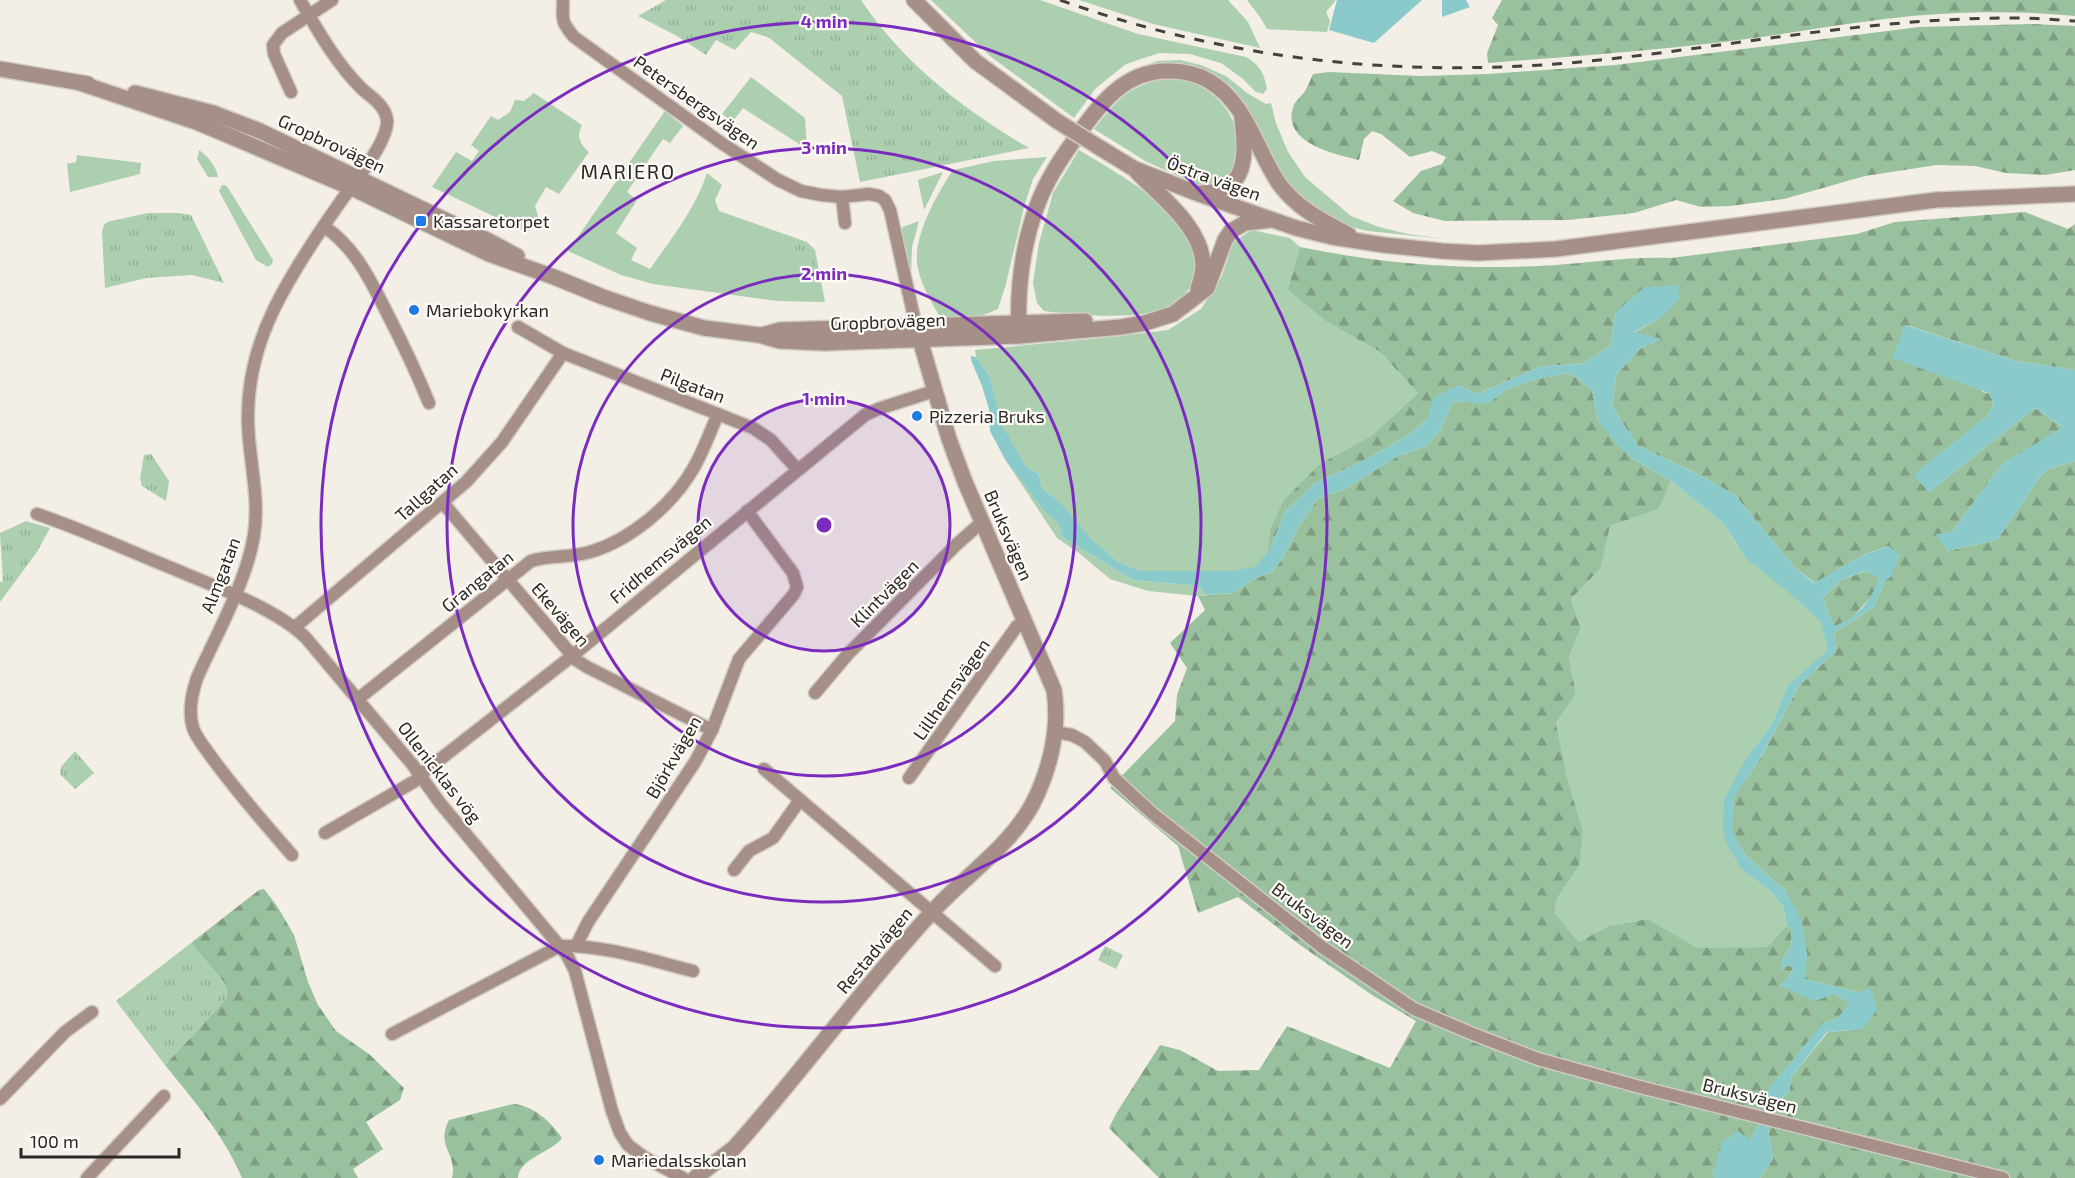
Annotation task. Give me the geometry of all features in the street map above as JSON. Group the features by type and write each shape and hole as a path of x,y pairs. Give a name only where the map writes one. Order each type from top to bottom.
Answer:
{"street":[{"name":"Almgatan","path":"292,855 224,774 193,728 191,712 193,691 235,595 255,534 255,495 248,424 248,398 257,355 274,308 385,134 387,119 385,112 343,67 300,0"},
{"path":"291,92 273,54 273,45 282,33 332,0"},
{"name":"Petersbergsvägen","path":"563,0 561,14 564,25 574,37 666,104 778,180 801,191 842,197 869,194 885,200 890,210 918,332"},
{"name":"Östra vägen","path":"914,0 975,61 1058,121 1133,168 1271,220 1332,237 1406,248 1466,252 1556,249 1936,200 2075,194"},
{"name":"Gropbrovägen","path":"0,69 80,83 199,123 356,182 489,254 603,297 704,328 759,335 780,330 918,332 1019,329 1122,321 1145,323 1173,314 1195,298"},
{"path":"1019,329 1019,294 1026,252 1037,205 1051,174 1088,121 1112,93 1135,77 1157,71 1181,71 1194,74 1220,88 1251,128 1274,174 1289,195 1311,214 1360,241"},
{"path":"1197,193 1221,190 1235,180 1244,159 1242,115"},
{"path":"1133,168 1189,227 1199,245 1203,265 1195,298"},
{"path":"842,197 845,223"},
{"path":"1195,298 1206,288 1225,240 1231,231 1245,223 1271,220"},
{"path":"325,227 349,247 363,268 413,362 429,403"},
{"name":"Pilgatan","path":"518,327 560,357 717,414 762,434 781,450 797,469"},
{"name":"Bruksvägen","path":"918,332 934,391 965,482 1054,690 1057,716 1055,732 1072,735 1084,742 1105,761 1114,778 1153,814 1322,947 1414,1009 1538,1059 1646,1089 2003,1178"},
{"name":"Tallgatan","path":"295,627 443,503 474,474 502,442 560,357"},
{"name":"Fridhemsvägen","path":"325,833 416,782 420,775 572,656 797,469 871,412 934,391"},
{"name":"Grangatan","path":"358,699 531,561 591,552 622,538 638,527 658,511 683,484 694,468 717,414"},
{"name":"Ekevägen","path":"443,503 572,656 587,667 712,730"},
{"name":"Björkvägen","path":"576,946 588,922 695,762 712,730 739,659 794,594 797,587 793,573 747,511"},
{"name":"Ollenicklas vög","path":"36,514 69,525 235,595 295,627 319,652 420,775 440,803 560,946 575,971 612,1112 620,1133 634,1150 683,1178"},
{"name":"Klintvägen","path":"815,693 848,654 963,538 982,522"},
{"name":"Lillhemsvägen","path":"909,778 1017,626 1025,622"},
{"name":"Restadvägen","path":"695,1178 719,1161 741,1140 932,912 999,847 1025,816 1041,785 1055,732"},
{"path":"764,769 995,966"},
{"path":"734,870 749,851 773,838 800,800"},
{"path":"392,1034 560,946 618,952 693,971"},
{"path":"0,1099 65,1032 92,1012"},
{"path":"87,1178 165,1096"}],"green space":[{"path":"666,0 861,0 896,44 936,83 981,118 1029,148 860,182 842,96 768,37 751,32 735,50 716,40 706,55 677,36 638,16"},
{"path":"931,0 1040,0 1138,34 1246,57 1261,70 1267,89 1263,94 1256,92 1221,63 1190,54 1159,53 1126,64 1096,88 1074,118 990,56"},
{"path":"1079,0 1228,0 1248,22 1260,48 1153,24"},
{"path":"1247,0 1336,0 1326,12 1330,21 1327,32 1267,29"},
{"path":"1502,0 2075,0 2075,16 2004,12 1932,14 1688,46 1488,63 1487,53 1498,25 1492,18"},
{"path":"2031,24 2075,26 2075,170 2045,175 2006,173 1975,166 1937,165 1865,176 1784,199 1730,206 1701,207 1676,200 1634,213 1568,220 1445,221 1413,213 1393,201 1421,171 1442,164 1446,157 1432,151 1410,157 1381,134 1372,131 1364,139 1359,160 1323,150 1312,144 1301,137 1294,128 1291,118 1296,101 1305,91 1313,74 1329,72 1421,76 1488,74 1615,65 1919,27"},
{"path":"1180,60 1201,65 1226,76 1247,93 1266,104 1271,103 1276,123 1288,152 1305,177 1351,216 1379,227 1445,239 1368,231 1338,224 1301,202 1278,166 1253,117 1232,87 1210,72 1185,64 1145,66 1157,61"},
{"path":"751,77 805,118 807,149 743,108 733,121 722,114"},
{"path":"1164,78 1183,79 1203,87 1226,110 1232,119 1238,139 1232,176 1206,188 1147,162 1094,129 1124,96 1140,86"},
{"path":"534,93 582,125 579,133 580,140 589,152 559,194 546,187 535,206 540,223 527,232 432,187 456,152 472,161 479,151 471,145 491,116 498,120 510,112 515,100 524,101"},
{"path":"665,111 683,126 670,143 663,139 627,192 637,200 616,233 637,248 631,260 650,269 690,211 707,173 722,185 715,200 719,211 807,242 815,250 825,302 777,301 653,284 621,275 568,251"},
{"path":"199,150 211,162 218,177 208,177 197,159"},
{"path":"1079,150 1152,197 1172,217 1190,241 1196,256 1195,275 1187,292 1173,305 1154,312 1114,316 1044,311 1037,303 1033,283 1039,243 1053,193"},
{"path":"77,155 141,163 140,174 70,192 67,164 76,162"},
{"path":"1047,157 1033,179 998,309 969,317 939,315 929,298 918,269 918,244 927,217 953,170 994,161"},
{"path":"943,172 924,210 918,180"},
{"path":"222,185 228,188 273,260 268,267 256,260 219,191"},
{"path":"2025,212 2068,229 2075,224 2075,370 2016,361 1906,325 1983,392 1991,394 1993,405 1987,416 1914,475 1929,492 2035,408 2064,428 2002,464 1952,532 1947,551 1997,540 2040,477 2048,469 2075,461 2075,1178 1760,1178 1773,1159 1767,1123 1776,1103 1789,1092 1792,1076 1828,1032 1863,1029 1857,992 1804,979 1807,954 1785,890 1745,855 1732,832 1734,797 1761,757 1799,686 1836,651 1834,633 1874,607 1885,581 1888,546 1863,555 1815,583 1794,567 1735,495 1696,473 1638,446 1612,407 1616,375 1641,348 1661,339 1633,333 1659,319 1616,312 1610,346 1584,363 1540,367 1477,394 1459,385 1410,434 1371,457 1315,483 1284,513 1267,554 1270,530 1284,500 1321,463 1371,436 1418,393 1380,352 1327,322 1288,290 1300,247 1418,264 1478,267 1538,266 1638,258 1671,258 1857,234 1895,222"},
{"path":"148,213 191,215 224,283 192,275 146,278 105,288 102,232 104,225 107,222"},
{"path":"919,221 912,247 911,277 899,233 903,227"},
{"path":"1251,230 1290,238 1300,247 1289,290 1327,322 1380,352 1418,393 1371,436 1321,463 1270,530 1267,554 1255,568 1229,571 1141,571 1118,562 1089,538 1063,505 1042,488 1039,474 1027,468 1003,428 989,375 976,357 975,350 1168,330 1201,309 1222,276 1233,243"},
{"path":"794,243 808,247 815,266 805,271 797,256"},
{"path":"1568,373 1592,390 1598,420 1633,459 1671,481 1659,509 1610,526 1601,568 1571,599 1581,628 1569,657 1576,694 1556,723 1566,775 1583,832 1579,866 1558,897 1554,912 1579,942 1608,926 1648,919 1697,948 1767,947 1787,925 1792,930 1791,947 1782,960 1781,971 1786,965 1793,967 1781,986 1834,994 1850,1003 1838,1018 1822,1024 1763,1110 1758,1127 1749,1141 1713,1171 1714,1178 1159,1178 1109,1128 1160,1045 1180,1050 1218,1071 1259,1070 1287,1026 1390,1068 1416,1021 1372,995 1300,945 1238,897 1198,913 1178,846 1110,788 1175,721 1177,695 1187,668 1170,643 1205,610 1198,596 1234,593 1254,579 1272,572 1283,558 1297,529 1317,499 1345,489 1398,456 1426,446 1440,431 1453,401 1488,403 1507,389 1533,380"},
{"path":"151,454 169,481 166,501 142,486 140,478 144,455"},
{"path":"1006,461 1045,512 1058,523 1062,537 1133,580 1199,586 1206,595 1148,591 1110,579 1057,538"},
{"path":"1671,481 1723,523 1737,545 1822,622 1829,650 1788,685 1772,724 1745,760 1742,870 1770,891 1783,906 1787,925 1767,947 1697,949 1648,919 1608,926 1579,942 1554,912 1558,897 1579,866 1556,723 1576,694 1569,657 1581,628 1571,599 1601,568 1610,526 1659,509"},
{"path":"26,521 50,528 37,552 0,602 0,582 3,581 0,533"},
{"path":"1866,571 1879,578 1875,592 1852,618 1834,627 1823,598 1841,580"},
{"path":"75,751 94,773 75,789 60,774 61,767"},
{"path":"264,889 294,935 308,982 318,1005 336,1031 369,1054 404,1088 400,1100 366,1122 383,1149 353,1169 358,1178 242,1178 217,1133 165,1065 227,998 226,985 191,943 259,890"},
{"path":"191,943 226,985 227,998 165,1065 116,1001"},
{"path":"1105,946 1123,955 1116,969 1098,960"},
{"path":"513,1104 528,1107 541,1115 562,1138 524,1165 518,1178 452,1178 452,1162 444,1137 449,1120"}],"water":[{"path":"1337,0 1422,0 1374,43 1329,30"},
{"path":"1442,0 1466,0 1470,7 1442,17"},
{"path":"1677,285 1680,298 1659,319 1634,332 1662,339 1641,348 1616,375 1612,407 1638,446 1696,473 1735,495 1794,567 1814,583 1863,555 1889,546 1900,556 1891,577 1885,581 1874,607 1834,633 1836,651 1799,686 1761,757 1734,797 1732,832 1745,855 1785,890 1802,921 1807,954 1805,979 1857,992 1871,988 1877,1009 1863,1029 1827,1032 1792,1076 1789,1092 1776,1103 1767,1123 1773,1159 1760,1178 1714,1178 1713,1172 1722,1142 1738,1131 1749,1140 1758,1127 1769,1088 1822,1024 1838,1018 1849,1003 1834,994 1815,1001 1780,986 1793,968 1786,965 1780,973 1782,960 1791,947 1792,930 1787,925 1783,906 1770,891 1742,870 1727,844 1723,831 1724,800 1745,760 1772,724 1788,685 1828,650 1821,622 1746,558 1723,523 1671,481 1633,459 1618,446 1598,420 1592,390 1568,373 1534,380 1507,389 1488,404 1453,401 1440,431 1426,446 1398,456 1345,489 1317,499 1297,529 1283,558 1272,572 1254,579 1234,593 1206,595 1199,586 1133,580 1062,537 1058,523 1045,512 1006,461 990,431 989,409 971,360 971,356 976,357 989,375 1003,427 1027,468 1039,474 1042,488 1063,505 1090,538 1118,562 1141,571 1229,571 1255,567 1271,548 1284,513 1315,483 1371,457 1410,434 1427,419 1434,397 1459,385 1477,394 1540,367 1584,363 1610,346 1616,312 1643,288","holes":["1865,571 1879,578 1862,608 1849,619 1834,626 1823,598 1841,580"]},
{"path":"1905,325 2016,361 2075,370 2075,461 2048,469 2040,477 1997,540 1947,551 1936,534 1952,532 2002,464 2063,427 2035,408 1929,492 1913,475 1987,416 1993,405 1991,394 1892,358"}],"railway":[{"path":"1060,0 1127,22 1195,39 1263,52 1331,61 1469,68 1609,59 1813,32 1915,22 2018,18 2075,21"}],"place":[{"name":"Kassaretorpet","path":"421,221"},
{"name":"Mariebokyrkan","path":"414,310"},
{"name":"Pizzeria Bruks","path":"917,416"},
{"name":"Mariedalsskolan","path":"599,1160"}],"district":[{"name":"MARIERO","path":"628,171"}]}
